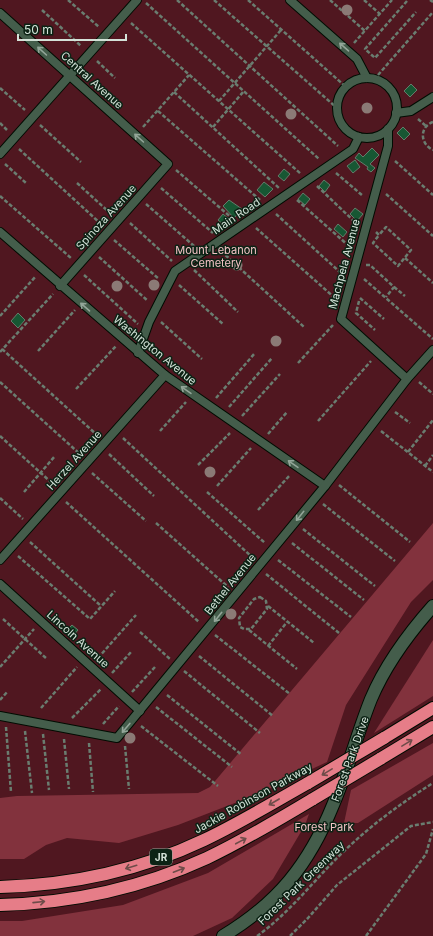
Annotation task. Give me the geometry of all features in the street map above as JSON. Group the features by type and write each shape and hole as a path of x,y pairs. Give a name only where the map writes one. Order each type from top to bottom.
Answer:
{"highway":[{"name":"Jackie Robinson Parkway","path":"0,887 73,880 108,873 150,861 203,840 308,783 433,708"},
{"name":"JR","path":"0,905 72,898 151,880 206,858 264,829 433,727"}],"street":[{"name":"Forest Park Drive","path":"223,936 248,921 274,899 304,863 334,804 372,698 397,653 433,606"}],"lane":[{"path":"0,154 71,76 137,0"},
{"path":"290,0 348,50 357,59 371,79"},
{"name":"Central Avenue","path":"0,13 168,164"},
{"path":"358,79 371,79 386,85 393,93 396,103 396,113 388,129 375,137 359,137 350,133 338,118 337,108 338,99 346,87 358,79"},
{"path":"396,113 412,111 433,97"},
{"name":"Machpela Avenue","path":"388,129 386,153 341,319 378,353 409,377"},
{"name":"Main Road","path":"138,353 153,315 175,270 248,221 266,205 306,177 353,149 359,137"},
{"name":"Spinoza Avenue","path":"60,286 168,164"},
{"name":"Washington Avenue","path":"0,232 60,286 165,375 325,486"},
{"name":"Bethel Avenue","path":"124,730 325,486 409,377 433,350"},
{"name":"Herzel Avenue","path":"0,560 165,375"},
{"name":"Lincoln Avenue","path":"0,584 140,711"},
{"path":"3,716 117,738 124,730"}],"path":[{"path":"68,0 107,34"},
{"path":"143,0 372,204"},
{"path":"177,0 342,149"},
{"path":"214,0 337,108"},
{"path":"248,0 346,87"},
{"path":"330,0 365,31"},
{"path":"364,0 380,14"},
{"path":"348,50 392,0"},
{"path":"407,1 365,49 375,58 416,12"},
{"path":"42,10 116,78"},
{"path":"371,79 433,12"},
{"path":"123,16 228,110 306,177 366,228 380,235"},
{"path":"219,101 281,30"},
{"path":"136,135 189,75"},
{"path":"213,127 244,91"},
{"path":"174,92 357,259 370,265 405,296"},
{"path":"158,111 266,205 351,283"},
{"path":"433,122 426,126 422,136 426,145 433,150"},
{"path":"11,142 160,279"},
{"path":"386,153 433,195"},
{"path":"0,159 26,183"},
{"path":"168,164 236,222"},
{"path":"153,181 216,236"},
{"path":"77,183 175,264"},
{"path":"377,186 433,236"},
{"path":"0,196 78,266 140,325"},
{"path":"138,198 197,249"},
{"path":"248,221 344,306"},
{"path":"386,227 411,250 398,266 373,243 380,235 386,227"},
{"path":"213,244 304,327"},
{"path":"92,250 150,303"},
{"path":"405,258 433,283"},
{"path":"186,263 238,312"},
{"path":"0,316 42,270"},
{"path":"171,278 223,324"},
{"path":"362,284 364,278 433,339"},
{"path":"60,286 1,351 103,444 154,496"},
{"path":"386,297 394,287"},
{"path":"361,291 356,313 375,330"},
{"path":"360,298 384,319"},
{"path":"38,351 81,303"},
{"path":"153,315 202,359"},
{"path":"298,363 341,316"},
{"path":"76,389 122,339"},
{"path":"210,406 256,353"},
{"path":"318,421 378,353"},
{"path":"223,415 272,358"},
{"path":"198,465 237,425 280,374"},
{"path":"409,377 433,394"},
{"path":"0,382 146,521"},
{"path":"160,431 193,394"},
{"path":"387,406 410,423"},
{"path":"217,486 287,412"},
{"path":"408,452 433,420"},
{"path":"372,424 433,472"},
{"path":"115,431 259,566 339,633"},
{"path":"0,436 208,629 290,694"},
{"path":"425,466 433,455"},
{"path":"24,492 56,456"},
{"path":"258,510 297,467"},
{"path":"331,478 410,542"},
{"path":"208,492 271,552 351,617"},
{"path":"0,498 30,526"},
{"path":"315,498 395,561"},
{"path":"295,522 375,586"},
{"path":"156,523 236,594"},
{"path":"22,535 101,606"},
{"path":"284,536 364,600"},
{"path":"10,549 90,619 114,591"},
{"path":"297,669 248,630 240,627 239,618 254,599 263,599 268,606 314,643"},
{"path":"248,630 251,629 268,606"},
{"path":"91,666 136,615"},
{"path":"3,619 48,659"},
{"path":"0,667 41,621"},
{"path":"268,646 287,622"},
{"path":"140,632 177,666 260,732"},
{"path":"191,649 273,716"},
{"path":"69,789 63,728 107,681 132,651"},
{"path":"41,708 69,674 84,660"},
{"path":"94,792 91,733 155,667"},
{"path":"159,688 242,755"},
{"path":"0,700 8,691"},
{"path":"148,701 232,767"},
{"path":"3,716 11,792"},
{"path":"133,719 218,786"},
{"path":"24,720 32,793"},
{"path":"42,724 48,790"},
{"path":"124,730 129,789"},
{"name":"Forest Park Greenway","path":"257,936 279,919 353,844 402,802 433,783"},
{"path":"290,936 338,885 412,826 433,822"},
{"path":"366,936 426,854 433,829"}],"green space":[{"name":"Mount Lebanon Cemetery","path":"0,0 433,0 433,936 0,936"}],"shaded area":[{"path":"433,523 433,580 411,602 346,705 327,762 258,794 178,825 119,843 67,838 46,845 24,859 0,859 0,798 17,796 198,793 210,787"},
{"path":"433,640 433,696 374,733"},
{"path":"433,743 433,775 358,823 344,823 351,790"},
{"path":"309,814 305,825 273,879 232,918 193,936 0,936 0,921 22,921 123,905 208,873"}],"building":[{"path":"411,84 417,90 410,97 404,91"},
{"path":"403,127 410,134 404,140 397,133"},
{"path":"372,148 379,155 370,164 375,168 371,172 367,169 368,167 355,158 359,153 363,157"},
{"path":"355,160 360,167 353,173 347,166"},
{"path":"284,169 290,174 284,181 278,176"},
{"path":"324,180 330,185 325,192 319,186"},
{"path":"264,182 273,189 265,197 257,190"},
{"path":"303,193 310,199 305,205 298,199"},
{"path":"229,200 242,209 234,218 223,206"},
{"path":"355,208 363,214 357,221 350,214"},
{"path":"223,214 229,219 224,225 218,220"},
{"path":"338,224 347,232 343,237 334,229"},
{"path":"18,313 25,320 18,328 11,321"},
{"path":"72,625 78,630 73,636 66,631"}],"park label":[{"name":"Forest Park","path":"324,827"}]}
